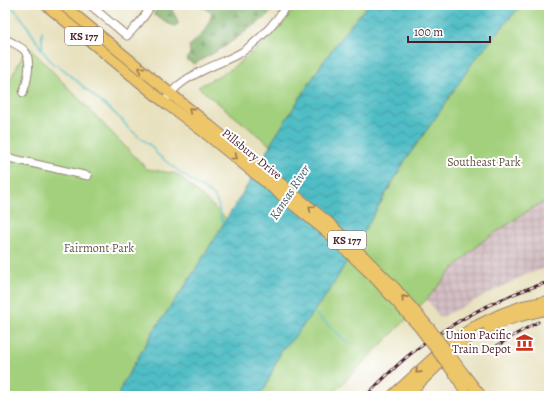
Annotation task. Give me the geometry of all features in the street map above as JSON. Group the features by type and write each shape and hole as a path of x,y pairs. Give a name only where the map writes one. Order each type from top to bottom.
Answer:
{"highway":[{"name":"Pillsbury Drive","path":"46,5 164,102 208,130"},
{"name":"Pillsbury Drive","path":"63,5 171,93 208,130 327,232 372,275 460,375"},
{"path":"392,396 451,342 474,327 501,314 523,306 549,301"},
{"path":"406,396 460,344 478,333 501,322 526,314 549,310"},
{"name":"KS 177","path":"460,375 467,396"},
{"name":"KS 177","path":"460,375 481,396"}],"street":[{"path":"90,5 127,36 149,10 151,5"},
{"path":"164,102 171,93 187,79 252,45 276,20 287,5"},
{"path":"5,39 24,50 27,58 29,68 23,94"},
{"path":"5,158 88,176"}],"shaded area":[{"path":"549,200 549,267 525,275 440,318 427,299 451,271 480,243 532,208"}],"green space":[{"path":"157,5 172,5 178,24 175,26 169,24 154,15"},
{"path":"203,5 276,5 266,17 224,47 194,64 187,60 190,52 189,46 204,32 212,14"},
{"path":"296,5 368,5 344,33 321,65 270,145 198,87 231,69 254,51 283,24"},
{"name":"Southeast Park","path":"521,5 549,5 549,200 532,208 480,243 451,271 427,299 330,396 258,396 265,388 282,349 292,340 330,290 406,159 473,62"},
{"name":"Fairmont Park","path":"28,46 147,169 177,174 227,219 185,286 156,327 122,385 119,396 5,396 5,89"}],"water":[{"name":"Kansas River","path":"368,5 521,5 473,62 406,159 330,290 292,340 282,349 265,388 258,396 119,396 122,385 156,327 185,286 253,176 273,140 321,65 344,33"}],"waterway":[{"path":"11,5 24,21 42,50 54,65 58,65 111,110 128,128 151,146 158,155 214,196 224,223"},
{"path":"42,31 42,49"},
{"path":"313,312 351,345"}],"railway":[{"path":"366,396 407,357 444,330 513,294 549,282"},
{"path":"497,346 538,322"}],"place":[{"name":"Union Pacific Train Depot","path":"524,342"}]}
